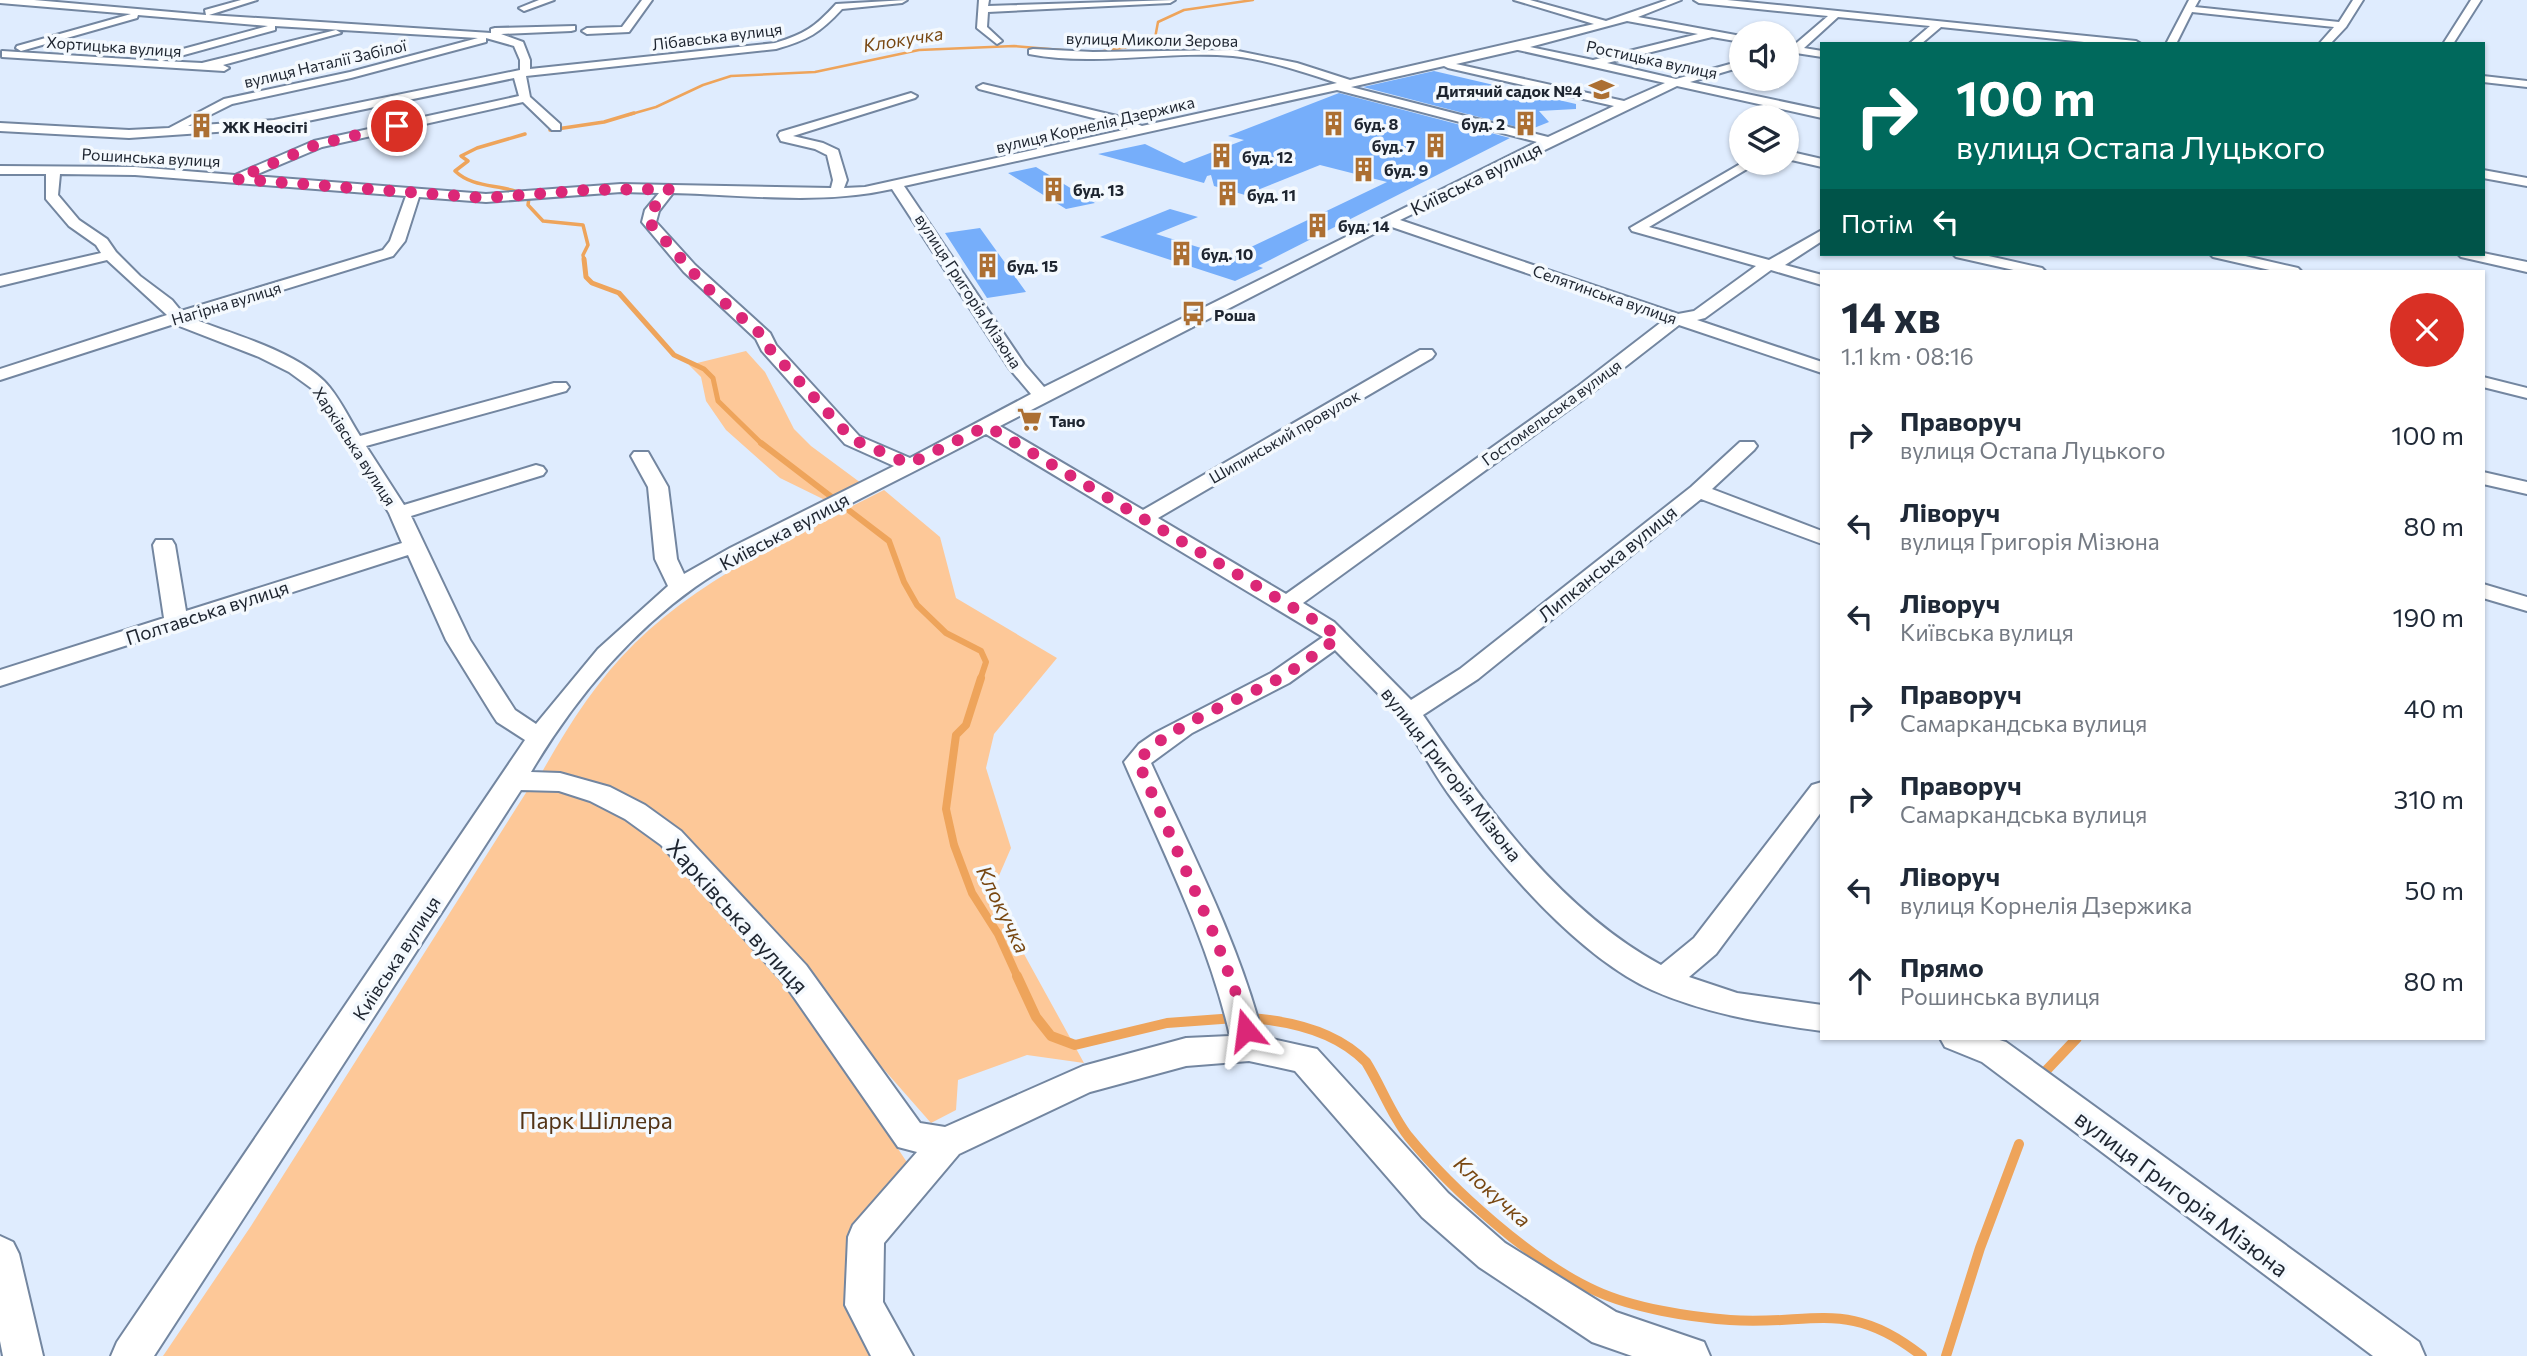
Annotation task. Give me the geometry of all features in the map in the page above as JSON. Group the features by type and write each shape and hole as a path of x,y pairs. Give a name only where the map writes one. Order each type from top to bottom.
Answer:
{"street":[{"path":"0,0 284,23 498,36 519,44 525,60 523,73 519,76 525,98 556,127"},
{"path":"190,16 252,0"},
{"path":"524,8 550,0"},
{"path":"587,31 625,30 647,0"},
{"path":"826,3 838,6 902,0"},
{"path":"997,41 982,28 984,4 1170,0"},
{"path":"1519,0 1606,24"},
{"name":"вулиця Корнелія Дзержика","path":"510,197 621,188 836,193 897,186 1517,47 1627,18 1675,0"},
{"path":"1699,0 1939,24 2048,39 2101,42"},
{"path":"2326,42 2342,25 2358,0"},
{"path":"2449,42 2476,0"},
{"path":"1,54 182,3"},
{"path":"2172,42 2192,5 2267,12 2342,25"},
{"name":"Лібавська вулиця","path":"0,127 165,133 312,118 523,73 776,46 805,37 818,29 838,6"},
{"path":"1799,42 1836,14"},
{"path":"1627,18 1729,37"},
{"path":"140,64 284,23"},
{"path":"1916,42 1939,24"},
{"path":"448,32 472,25"},
{"path":"199,67 279,49 357,27"},
{"path":"448,32 571,28"},
{"path":"1592,64 1711,34"},
{"name":"вулиця Наталії Забілої","path":"165,133 220,104 351,75 498,36"},
{"name":"Ростицька вулиця","path":"1517,47 1820,114"},
{"path":"1799,50 1820,54"},
{"name":"вулиця Миколи Зерова","path":"1033,52 1113,56 1161,52 1233,53 1293,65 1375,99 1503,128 1550,142"},
{"name":"Хортицька вулиця","path":"1,54 224,68"},
{"path":"1440,63 1626,105"},
{"name":"Київська вулиця","path":"131,1356 513,781 538,737 620,639 680,588 764,540 1042,395 1389,221 1676,82 1729,67"},
{"path":"2485,79 2527,84"},
{"path":"983,87 1113,119 1144,131"},
{"path":"836,193 840,180 833,153 819,146 785,138 784,135 911,96"},
{"path":"236,179 318,144 525,98"},
{"path":"1799,158 1820,163"},
{"name":"Рошинська вулиця","path":"0,170 135,171 415,193 510,197"},
{"name":"Харківська вулиця","path":"55,170 51,179 51,196 74,223 102,242 110,255 134,279 166,303 184,322 265,354 318,385 399,513 457,639 506,716 538,737"},
{"path":"2485,174 2527,181"},
{"path":"1730,175 1637,228 1820,279"},
{"name":"вулиця Григорія Мізюна","path":"897,186 1018,369 1042,395"},
{"path":"669,189 652,210 649,222 664,243 704,285 764,337 768,347 852,439 909,464"},
{"name":"Нагірна вулиця","path":"0,375 388,253 395,248 408,202 415,193"},
{"name":"Селятинська вулиця","path":"1389,221 1820,367"},
{"name":"Гостомельська вулиця","path":"1287,604 1583,391 1676,319 1699,315 1763,268 1773,265 1820,235"},
{"path":"0,281 110,255"},
{"path":"1970,256 2033,270"},
{"path":"2224,256 2261,268 2282,270"},
{"path":"2475,256 2527,267"},
{"name":"Шипинський провулок","path":"1142,519 1426,354"},
{"path":"2485,382 2527,393"},
{"path":"357,443 561,387"},
{"name":"вулиця Григорія Мізюна","path":"987,426 1326,627 1409,713 1463,794 1567,913 1616,955 1663,981 1737,1006 1820,1018"},
{"name":"Липканська вулиця","path":"1409,713 1469,674 1698,491 1747,446"},
{"path":"641,456 657,486 666,559 680,588"},
{"path":"399,513 536,471"},
{"path":"2485,478 2527,488"},
{"path":"1698,491 1820,537"},
{"path":"164,545 176,622"},
{"name":"Полтавська вулиця","path":"0,678 415,546"},
{"path":"2485,592 2527,604"},
{"path":"1247,1039 1235,990 1213,932 1138,762 1166,737 1282,677 1338,638"},
{"name":"Харківська вулиця","path":"513,781 560,782 600,794 635,812 671,838 795,974 910,1136 947,1143"},
{"path":"1663,981 1705,946 1820,794"},
{"path":"893,1356 864,1305 866,1237 947,1143 1083,1080 1186,1052 1247,1039 1305,1059 1434,1205 1492,1255 1606,1328 1690,1356"},
{"name":"вулиця Григорія Мізюна","path":"1967,1040 1994,1052 2405,1356"},
{"path":"0,1254 23,1356"}],"green space":[{"path":"746,351 765,372 794,429 811,446 865,486 827,501 780,478 726,430 706,401 701,377 689,365"},
{"path":"884,490 940,537 956,598 1057,658 994,734 986,768 1011,848 991,894 1084,1063 1027,1055 958,1080 956,1110 931,1123 880,1065 795,955 645,808 611,787 573,775 542,772 596,688 621,657 662,619 722,576"},
{"name":"Парк Шіллера","path":"529,788 554,788 597,798 666,842 786,979 910,1167 855,1238 879,1356 163,1356 251,1226"}],"building":[{"path":"1434,71 1576,104 1576,109 1539,111 1549,122 1529,130 1363,87"},
{"path":"1339,93 1510,138 1258,266 1263,268 1235,281 1100,237 1170,209 1198,217 1156,234 1230,257 1387,182 1320,165 1245,195 1214,186 1211,175 1207,176 1204,183 1098,154 1145,144 1184,163 1244,140 1228,136"},
{"path":"1036,167 1095,203 1066,209 1008,173"},
{"name":"буд. 15","path":"980,228 1026,292 987,298 945,233"}],"waterway":[{"name":"Клокучка","path":"1098,52 1133,46 1155,38 1158,22 1184,10 1253,0"},
{"name":"Клокучка","path":"628,115 656,107 703,85 731,76 815,72 919,50 1014,46 1086,52"},
{"name":"Клокучка","path":"550,130 604,122 634,113"},
{"name":"Клокучка","path":"525,134 477,148 461,156 468,161 455,171 472,181 511,190 529,198 528,205 543,221 583,225 588,245 583,255 584,260"},
{"name":"Клокучка","path":"584,259 586,277 592,283 619,293 674,355 704,369 713,378 718,401 763,445"},
{"name":"Клокучка","path":"761,443 889,541 904,582 917,605 946,633 981,651 986,662 980,680"},
{"name":"Клокучка","path":"981,678 966,725 956,735 946,809 954,845 972,893 998,934 1018,978"},
{"name":"Клокучка","path":"1017,976 1036,1017 1051,1036 1075,1045 1167,1023 1235,1018"},
{"name":"Клокучка","path":"1250,1018 1297,1025 1327,1036 1354,1052 1366,1062 1408,1136 1447,1179 1520,1244 1596,1291 1644,1307 1714,1319 1850,1320 1872,1326 1922,1356"},
{"path":"2040,1077 2075,1040"},
{"path":"1946,1356 1980,1248 2019,1144"}],"place":[{"name":"Дитячий садок №4","path":"1602,90"},
{"name":"буд. 8","path":"1334,123"},
{"name":"буд. 2","path":"1525,123"},
{"name":"ЖК Неосіті","path":"202,126"},
{"name":"буд. 7","path":"1435,145"},
{"name":"буд. 12","path":"1222,156"},
{"name":"буд. 9","path":"1364,169"},
{"name":"буд. 13","path":"1053,189"},
{"name":"буд. 11","path":"1227,194"},
{"name":"буд. 14","path":"1318,225"},
{"name":"буд. 10","path":"1181,253"},
{"name":"буд. 15","path":"987,265"},
{"name":"Роша","path":"1194,314"},
{"name":"Тано","path":"1029,420"}],"route":[{"path":"397,126 305,148 236,179 486,198 621,188 669,189 652,210 649,222 664,243 704,285 764,337 768,347 837,426 852,439 909,464 987,426 1326,627 1338,638 1282,677 1166,737 1138,762 1213,932 1235,990 1246,1030"}]}
